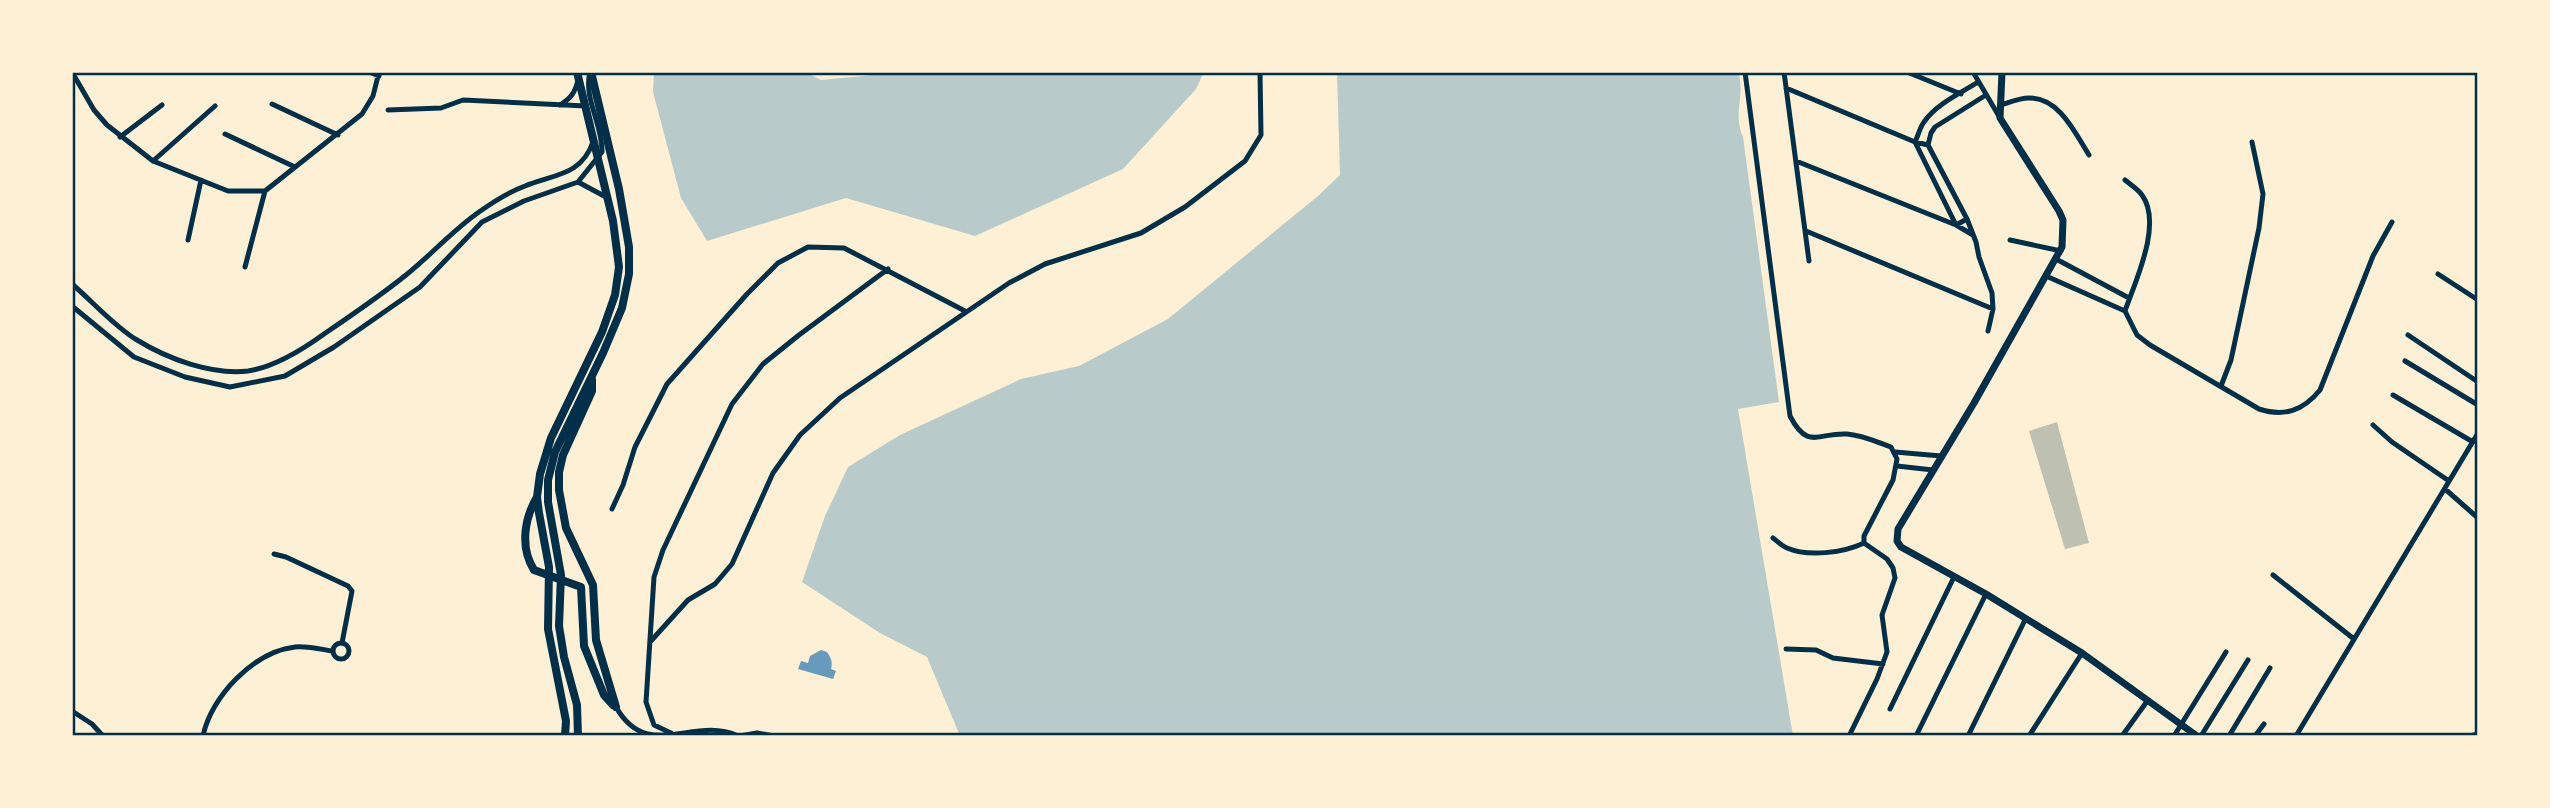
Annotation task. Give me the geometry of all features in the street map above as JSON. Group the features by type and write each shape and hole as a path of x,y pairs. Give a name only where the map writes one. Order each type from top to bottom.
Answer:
{"main road":[{"path":"578,736 577,705 559,626 561,575 548,502 548,480 555,452 625,300 629,274 625,220 591,72"},
{"path":"565,736 566,721 548,629 549,562 537,497 540,474 551,438 602,332 618,277 618,247 613,221 577,74"},
{"path":"593,372 592,391 563,455 559,490 566,528 593,585 596,640 616,707"},
{"path":"537,497 528,513 526,543 531,565 534,570 581,587 583,638 587,656 604,695 616,707"}],"street":[{"path":"72,72 94,110 120,137 153,161 234,192 265,191"},
{"path":"245,267 265,191 362,114 373,96 379,74 369,72"},
{"path":"72,306 134,357 185,377 230,387 285,376 334,347 420,287 482,222 524,201 578,182 599,158 602,144 587,83 591,72"},
{"path":"650,642 688,600 715,584 732,564 773,473 800,435 840,398 1009,283 1045,264 1141,233 1185,207 1245,161 1261,135 1260,72"},
{"path":"1745,72 1790,416 1798,430 1809,437 1845,434 1891,447 1895,452 1897,466 1893,480 1864,536 1864,544"},
{"path":"1784,72 1809,261"},
{"path":"1907,72 1961,93"},
{"path":"1973,72 2063,220 2061,251 1898,530 1897,539 1901,547 1986,594 2081,653 2199,736 2248,660"},
{"path":"2000,118 2002,72"},
{"path":"560,105 571,98 576,90 577,74"},
{"path":"1915,142 1924,122 1930,116 1978,82"},
{"path":"1786,88 1928,145"},
{"path":"1986,96 1935,127 1928,145 1967,219 1992,293 1993,309 1988,331"},
{"path":"2001,105 2031,98 2058,109 2089,155"},
{"path":"388,110 441,108 463,100 586,106"},
{"path":"272,104 338,135"},
{"path":"120,137 162,106"},
{"path":"153,161 215,106"},
{"path":"225,134 295,167"},
{"path":"72,284 136,339 173,357 209,369 251,370 304,348 341,323 407,275 467,220 494,201 523,186 572,170 584,159 594,139"},
{"path":"1915,142 1956,225"},
{"path":"2221,386 2231,360 2262,205 2263,194 2252,142"},
{"path":"1796,161 1956,225 1973,235"},
{"path":"188,240 201,180"},
{"path":"2125,311 2145,257 2149,233 2146,204 2142,195 2126,180"},
{"path":"578,182 607,197"},
{"path":"1956,225 1967,219"},
{"path":"2046,276 2125,311 2137,335 2259,408 2277,414 2295,410 2311,401 2327,376 2373,256 2392,222"},
{"path":"1806,232 1993,309"},
{"path":"2010,240 2061,251"},
{"path":"612,509 635,447 667,384 778,263 807,247 844,248 965,311"},
{"path":"2056,259 2129,298"},
{"path":"671,733 654,725 646,702 654,577 663,550 732,404 763,365 799,335 888,270"},
{"path":"2438,274 2478,300"},
{"path":"2408,335 2478,382"},
{"path":"2405,361 2478,405"},
{"path":"2393,395 2473,442"},
{"path":"2373,425 2392,442 2449,481"},
{"path":"2296,736 2478,433"},
{"path":"1895,452 1941,456"},
{"path":"1897,466 1933,470"},
{"path":"2445,489 2478,518"},
{"path":"1773,537 1787,548 1812,552 1836,553 1864,544"},
{"path":"1849,736 1883,664 1887,642 1882,615 1895,578 1887,559 1864,544"},
{"path":"274,554 348,586 352,591 342,643"},
{"path":"2273,575 2354,639"},
{"path":"1890,709 1954,577"},
{"path":"1916,736 1986,594"},
{"path":"1968,736 2026,618"},
{"path":"342,643 347,645 349,650 346,657 336,658 332,651 336,644 342,643"},
{"path":"203,736 216,701 259,659 294,647 332,651"},
{"path":"1786,649 1816,650 1833,658 1883,664"},
{"path":"2174,736 2226,652"},
{"path":"2029,736 2081,653"},
{"path":"2229,736 2270,668"},
{"path":"2122,736 2148,700"},
{"path":"616,707 630,726 650,736 726,731 739,736 757,733 774,736"},
{"path":"72,711 92,724 103,736"},
{"path":"2255,736 2264,724"},
{"path":"2470,736 2478,734"}],"shaded area":[{"path":"654,72 805,72 821,80 905,72 1204,72 1196,89 1123,169 975,236 846,198 707,241 681,198 653,92"},
{"path":"1337,72 1738,72 1741,89 1739,120 1779,402 1738,409 1793,736 960,736 927,657 880,633 802,582 825,516 848,467 900,435 1021,379 1079,366 1168,319 1318,196 1340,175"}],"water":[{"path":"821,650 827,652 832,664 831,669 836,671 833,679 798,669 801,661 808,663 810,656"}],"building":[{"path":"2057,422 2089,543 2065,549 2029,431"}]}
